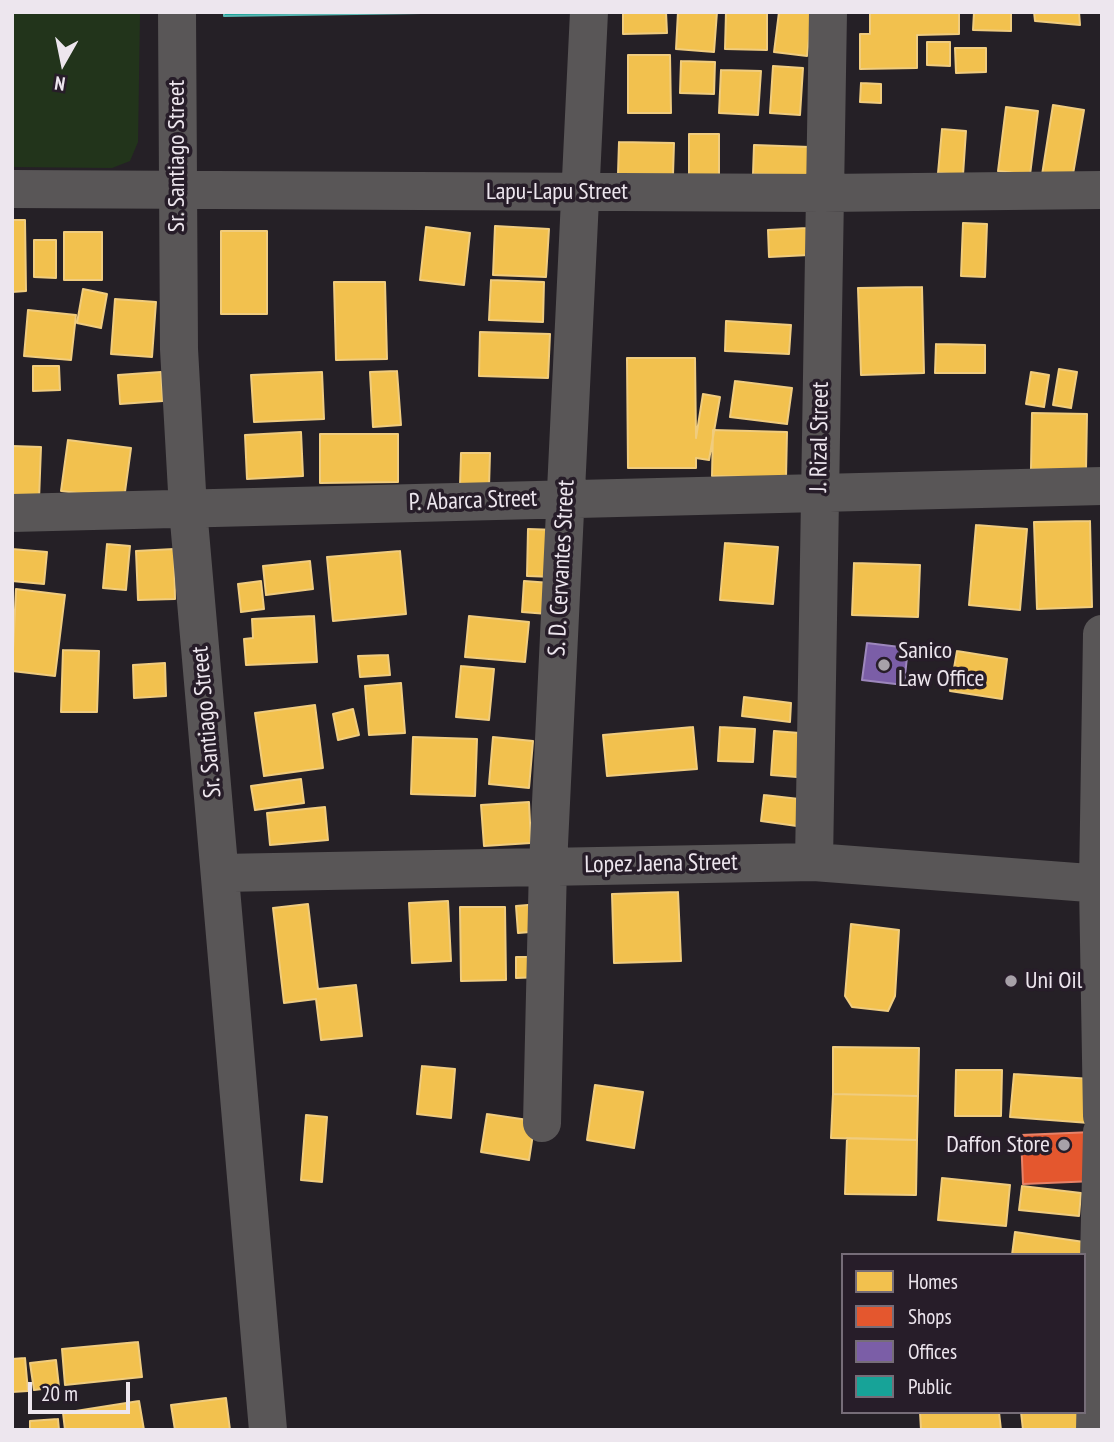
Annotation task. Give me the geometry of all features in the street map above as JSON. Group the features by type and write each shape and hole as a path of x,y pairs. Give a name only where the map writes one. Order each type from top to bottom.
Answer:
{"street":[{"name":"Sr. Santiago Street","path":"177,12 179,349 188,509 268,1430"},
{"name":"S. D. Cervantes Street","path":"542,1123 548,865 589,12"},
{"name":"J. Rizal Street","path":"814,862 828,12"},
{"name":"Lapu-Lapu Street","path":"12,189 824,193 1102,190"},
{"name":"P. Abarca Street","path":"12,513 1102,486"},
{"path":"1102,634 1102,1116"},
{"name":"Lopez Jaena Street","path":"220,873 814,862 1100,884"},
{"path":"1095,1430 1102,1132"}],"green space":[{"path":"12,12 140,12 138,142 130,161 112,168 12,167"}],"building: Homes":[{"path":"666,12 667,33 623,34 623,13"},
{"path":"678,12 717,12 714,52 676,49"},
{"path":"726,12 767,12 767,50 725,49"},
{"path":"779,12 812,12 807,56 774,52"},
{"path":"870,12 959,12 959,34 917,35 917,68 860,69 860,34 870,34"},
{"path":"974,12 1011,12 1011,31 973,30"},
{"path":"1034,12 1079,12 1080,25 1035,21"},
{"path":"927,42 950,42 950,66 927,65"},
{"path":"955,48 986,48 986,72 956,73"},
{"path":"628,55 670,55 671,113 628,113"},
{"path":"681,61 715,62 714,94 680,93"},
{"path":"773,66 803,68 800,115 770,113"},
{"path":"721,70 761,71 758,115 719,113"},
{"path":"861,83 881,84 881,103 860,102"},
{"path":"1053,105 1084,110 1072,180 1042,175"},
{"path":"1006,107 1038,111 1030,175 998,171"},
{"path":"942,129 966,131 963,175 938,173"},
{"path":"689,134 719,134 719,176 689,176"},
{"path":"619,142 674,143 673,175 618,174"},
{"path":"754,145 810,147 809,176 753,174"},
{"path":"12,220 25,220 26,291 12,292"},
{"path":"963,223 987,224 985,277 961,276"},
{"path":"495,226 549,229 546,277 493,275"},
{"path":"426,227 470,233 464,285 420,280"},
{"path":"807,228 809,255 769,257 768,230"},
{"path":"221,231 267,231 267,314 221,314"},
{"path":"64,232 102,232 102,280 64,280"},
{"path":"34,240 56,240 56,278 34,277"},
{"path":"491,280 544,282 543,322 489,320"},
{"path":"334,282 385,282 387,359 336,360"},
{"path":"922,287 924,373 861,375 858,288"},
{"path":"83,289 107,294 101,328 77,323"},
{"path":"115,299 156,302 152,357 111,354"},
{"path":"28,310 76,315 71,360 24,356"},
{"path":"726,321 791,325 789,354 725,351"},
{"path":"480,332 550,334 548,378 479,376"},
{"path":"936,344 985,345 985,373 935,373"},
{"path":"627,358 695,358 696,438 703,394 720,397 709,460 696,458 696,468 628,468"},
{"path":"33,366 59,366 60,390 33,391"},
{"path":"1059,369 1077,372 1071,408 1053,405"},
{"path":"397,371 401,425 373,427 370,372"},
{"path":"161,372 163,401 120,404 118,375"},
{"path":"322,372 324,419 254,422 251,375"},
{"path":"1031,372 1049,375 1044,407 1026,404"},
{"path":"735,381 792,388 787,424 730,417"},
{"path":"1032,413 1087,414 1086,470 1031,469"},
{"path":"713,430 787,432 786,478 712,476"},
{"path":"301,432 303,476 247,479 245,435"},
{"path":"320,434 398,434 398,482 320,483"},
{"path":"68,440 131,448 124,499 61,491"},
{"path":"12,446 41,447 39,500 12,499"},
{"path":"461,453 490,453 489,487 460,486"},
{"path":"1090,521 1092,607 1037,609 1034,522"},
{"path":"976,525 1027,529 1020,610 969,605"},
{"path":"528,529 557,530 555,577 527,576"},
{"path":"725,543 778,547 773,604 720,600"},
{"path":"107,544 130,546 126,590 103,588"},
{"path":"12,549 47,552 44,584 12,581"},
{"path":"174,549 175,599 138,600 136,551"},
{"path":"400,551 406,614 333,621 327,557"},
{"path":"310,561 313,589 266,595 263,566"},
{"path":"854,563 920,565 918,617 852,615"},
{"path":"261,581 264,609 241,612 238,584"},
{"path":"524,581 551,583 548,614 522,612"},
{"path":"16,589 65,595 55,676 12,671"},
{"path":"314,616 317,662 246,665 244,639 253,638 252,619"},
{"path":"469,616 529,622 525,662 465,657"},
{"path":"63,650 99,651 97,712 61,712"},
{"path":"957,651 1007,659 1002,699 950,691"},
{"path":"388,655 390,675 360,677 358,656"},
{"path":"165,663 166,696 134,698 133,665"},
{"path":"461,666 494,669 489,720 456,717"},
{"path":"401,683 405,733 369,735 365,686"},
{"path":"744,697 791,703 790,722 742,716"},
{"path":"315,705 323,768 264,776 255,713"},
{"path":"353,709 359,735 338,740 333,714"},
{"path":"693,727 697,769 607,776 603,735"},
{"path":"720,727 755,729 753,762 718,761"},
{"path":"774,731 800,733 797,777 771,775"},
{"path":"413,737 477,739 475,796 411,794"},
{"path":"493,737 533,741 529,788 489,784"},
{"path":"301,779 304,803 255,810 251,786"},
{"path":"764,795 808,800 804,827 761,821"},
{"path":"529,802 531,843 484,846 481,805"},
{"path":"325,807 328,840 270,845 267,813"},
{"path":"678,892 681,961 614,963 612,894"},
{"path":"448,901 451,961 412,963 409,903"},
{"path":"308,904 318,989 356,985 362,1036 321,1040 316,999 284,1003 273,908"},
{"path":"540,904 543,931 518,933 516,906"},
{"path":"460,907 505,907 506,980 461,981"},
{"path":"851,924 899,930 895,996 888,1011 852,1007 845,996"},
{"path":"516,957 542,957 542,977 516,978"},
{"path":"833,1047 919,1048 918,1096 833,1094"},
{"path":"422,1066 455,1069 451,1118 417,1114"},
{"path":"956,1070 1002,1070 1001,1116 955,1116"},
{"path":"1014,1074 1092,1079 1089,1123 1010,1117"},
{"path":"595,1085 643,1092 634,1148 587,1140"},
{"path":"833,1094 918,1096 917,1140 831,1138"},
{"path":"487,1114 535,1121 529,1160 481,1152"},
{"path":"306,1115 327,1117 322,1182 301,1180"},
{"path":"847,1138 917,1140 916,1195 845,1194"},
{"path":"942,1178 1010,1185 1006,1226 938,1220"},
{"path":"1022,1186 1081,1193 1079,1216 1019,1210"},
{"path":"1015,1232 1084,1242 1082,1253 1012,1253"},
{"path":"138,1342 142,1377 65,1385 62,1349"},
{"path":"25,1358 28,1391 12,1392 12,1359"},
{"path":"56,1360 59,1387 34,1390 30,1363"},
{"path":"226,1398 230,1430 175,1430 171,1405"},
{"path":"139,1401 144,1430 65,1430 63,1413"},
{"path":"920,1414 999,1414 1001,1430 921,1430"},
{"path":"1021,1414 1081,1414 1083,1430 1023,1430"},
{"path":"58,1419 59,1430 30,1430 30,1421"}],"building: Shops":[{"path":"1093,1132 1095,1181 1023,1184 1021,1135"}],"building: Offices":[{"path":"867,643 908,648 904,685 862,680"}],"building: Public":[{"path":"224,12 422,12 422,13 224,16"}],"place":[{"name":"Sanico Law Office","path":"884,665"},
{"name":"Uni Oil","path":"1011,981"},
{"name":"Daffon Store","path":"1064,1145"}]}
